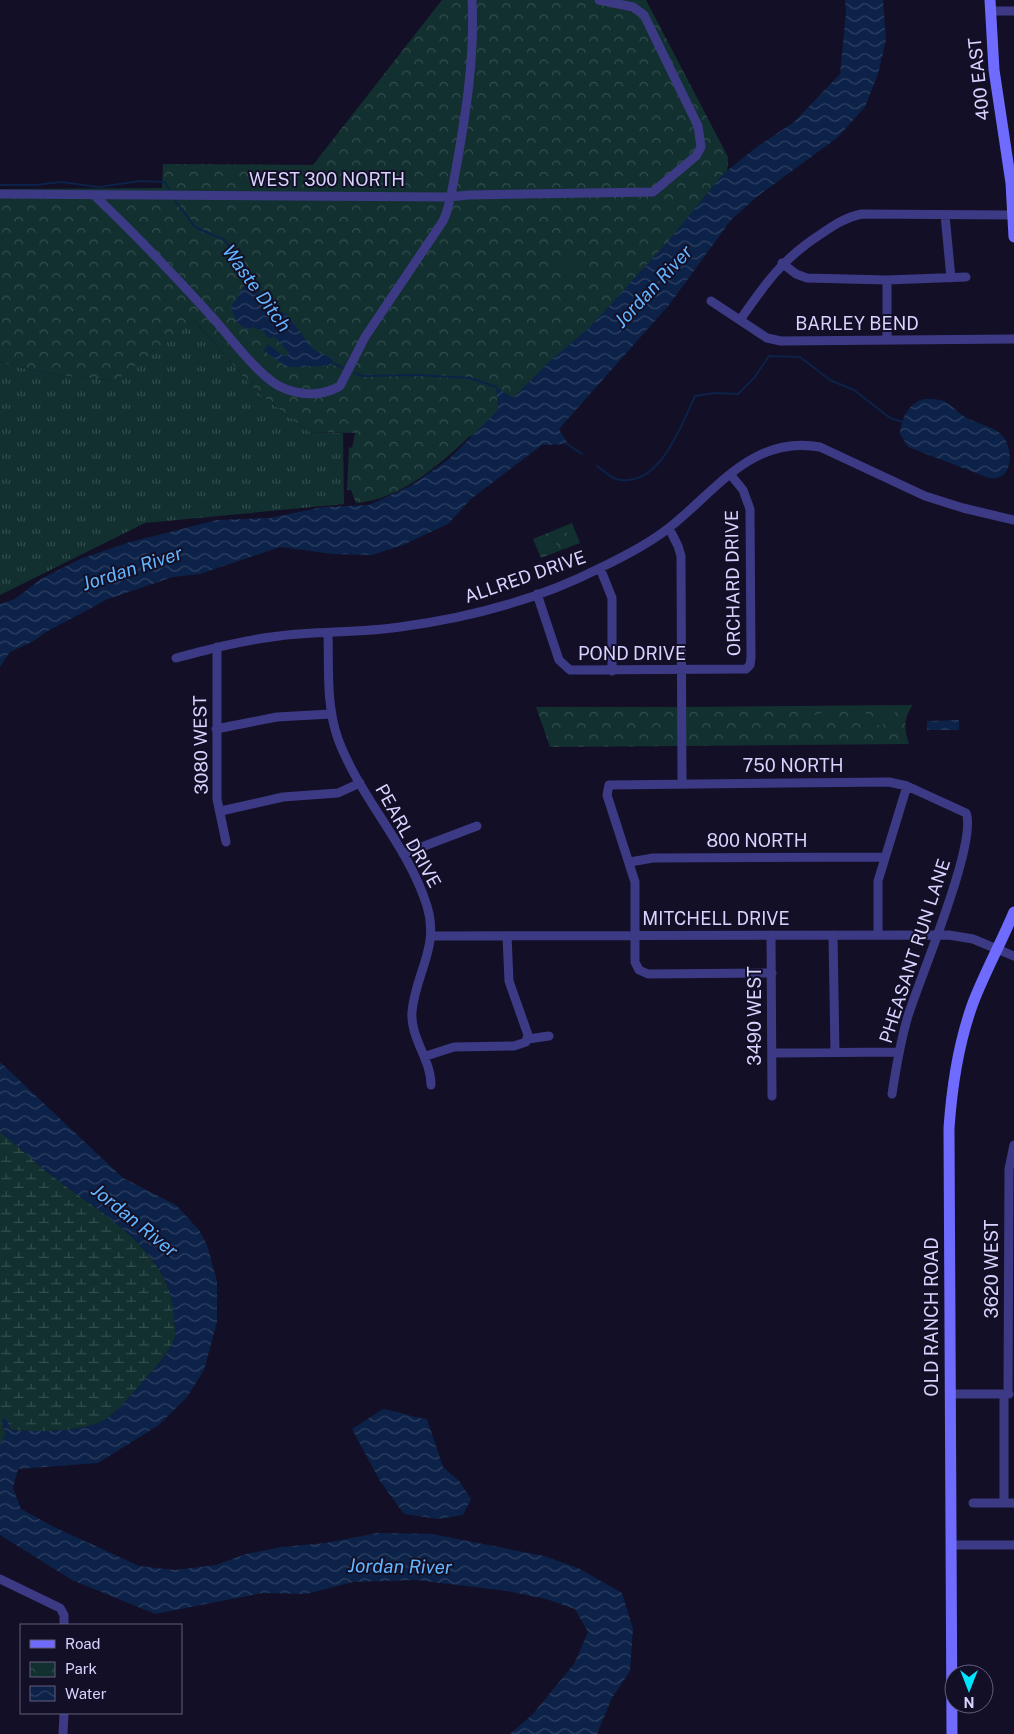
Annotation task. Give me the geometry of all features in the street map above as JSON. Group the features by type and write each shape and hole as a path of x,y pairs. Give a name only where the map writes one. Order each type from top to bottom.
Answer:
{"street":[{"path":"94,196 148,246 269,380 291,391 312,394 333,390 340,386 365,337 443,221 450,197 460,142 472,53 472,0"},
{"name":"WEST 300 NORTH","path":"0,194 450,197 468,195 653,192 696,156 701,147 698,126 644,15 633,8 599,0"},
{"path":"991,6 1014,11"},
{"name":"400 EAST","path":"991,6 994,70 1010,148 1012,215"},
{"path":"740,320 769,278 782,263 804,244 848,217 862,214 1012,215 1014,237"},
{"path":"945,214 951,278"},
{"path":"782,263 796,274 807,278 886,280 966,277"},
{"path":"886,280 887,340"},
{"name":"BARLEY BEND","path":"711,301 774,340 1014,339"},
{"name":"ALLRED DRIVE","path":"176,658 266,637 424,624 537,594 600,568 669,528 748,460 765,451 783,446 810,446 837,454 924,496 976,512 1014,520"},
{"name":"ORCHARD DRIVE","path":"730,474 743,490 750,509 751,658 748,667"},
{"path":"669,528 681,556 682,783"},
{"path":"600,568 612,598 612,671"},
{"name":"POND DRIVE","path":"537,594 558,656 563,666 574,671 740,671 748,667"},
{"name":"PEARL DRIVE","path":"328,633 331,714 342,749 360,783 403,854 425,900 431,936 412,1013 413,1027 430,1069 431,1085"},
{"name":"3080 WEST","path":"217,647 216,799 221,811 226,842"},
{"path":"216,729 277,717 331,714"},
{"name":"750 NORTH","path":"630,862 607,795 609,785 880,782 907,786 962,810 968,818"},
{"path":"221,811 290,796 338,793 360,783"},
{"path":"878,935 878,881 907,786"},
{"name":"PHEASANT RUN LANE","path":"892,1094 899,1052 912,1001 938,934 964,850 968,818"},
{"path":"403,854 477,826"},
{"name":"800 NORTH","path":"630,862 653,858 885,857"},
{"path":"630,862 635,882 635,962 639,970 648,974 772,973"},
{"name":"OLD RANCH ROAD","path":"952,1734 949,1138 952,1093 966,1026 987,970 1014,912"},
{"name":"MITCHELL DRIVE","path":"431,936 938,934 964,937 1014,956"},
{"name":"3490 WEST","path":"771,935 772,1096"},
{"path":"834,935 835,1052"},
{"path":"508,936 509,981 528,1039"},
{"path":"426,1056 454,1047 520,1045 528,1039 549,1036"},
{"path":"772,1053 899,1052"},
{"name":"3620 WEST","path":"1004,1503 1009,1394 1011,1187 1009,1169 1014,1144"},
{"path":"950,1394 1009,1394"},
{"path":"973,1503 1014,1503"},
{"path":"951,1545 1014,1545"},
{"path":"0,1578 60,1608 64,1615 64,1624"},
{"path":"63,1734 64,1714"}],"green space":[{"path":"442,0 646,0 728,157 727,177 596,331 486,437 470,436 445,459 403,488 373,500 356,503 351,490 347,490 349,447 352,448 355,433 309,432 256,391 194,320 117,380 58,375 0,362 0,189 162,188 163,164 313,165"},
{"path":"566,252 578,255 572,273 561,269"},
{"path":"193,319 256,391 309,432 343,433 344,504 145,523 0,595 0,362 58,375 117,380"},
{"path":"572,523 580,543 541,558 533,539"},
{"path":"572,527 577,540 571,543 565,529"},
{"path":"562,531 567,544 561,547 555,533"},
{"path":"552,535 558,548 551,551 546,537"},
{"path":"542,539 548,552 541,555 536,541"},
{"path":"913,705 907,715 905,724 909,744 686,746 685,707"},
{"path":"536,707 678,707 678,746 550,747"},
{"path":"854,710 870,715 867,726 851,721"},
{"path":"877,710 884,711 883,725 876,725"},
{"path":"888,712 895,712 893,727 887,726"},
{"path":"822,713 824,719 810,723 808,717"},
{"path":"0,1132 48,1173 113,1220 147,1254 161,1272 170,1294 175,1336 170,1348 160,1362 107,1419 81,1428 33,1431 11,1430 5,1417 2,1423 6,1434 0,1444"}],"water":[{"name":"Jordan River","path":"845,0 883,0 886,40 878,74 865,107 837,138 759,195 731,220 669,305 559,429 568,444 542,445 471,499 448,524 403,545 372,555 333,554 280,547 200,574 173,577 108,599 46,632 32,642 10,652 0,667 0,604 15,599 41,579 80,559 130,542 217,520 269,518 323,507 369,505 412,485 449,459 498,410 496,387 513,398 551,360 590,327 669,240 722,175 754,149 794,122 840,74 846,12"},
{"path":"245,280 252,282 276,309 287,315 314,350 334,359 328,366 287,367 264,351 268,344 285,357 289,353 275,337 268,338 263,331 253,327 247,330 236,321 231,307 244,287"},
{"path":"925,399 944,401 965,417 995,430 1003,436 1007,442 1010,457 1007,470 1003,475 997,478 989,478 908,447 900,434 902,422 914,403"},
{"path":"959,720 959,730 927,730 927,721"},
{"name":"Jordan River","path":"0,1062 123,1178 176,1205 199,1230 207,1245 217,1281 217,1322 204,1370 187,1397 159,1425 98,1463 18,1469 13,1488 21,1509 52,1526 139,1566 175,1570 216,1565 246,1554 282,1547 325,1543 377,1533 432,1534 544,1556 578,1568 622,1593 633,1629 630,1671 612,1698 597,1734 510,1734 532,1715 574,1664 588,1632 575,1609 546,1599 507,1591 416,1580 353,1582 306,1594 262,1593 155,1614 72,1580 0,1535 0,1444 6,1434 2,1422 5,1416 11,1430 21,1431 81,1428 101,1422 122,1405 160,1362 173,1342 175,1331 170,1294 161,1272 147,1254 113,1220 48,1173 0,1132"},
{"path":"383,1409 427,1419 443,1467 459,1481 471,1499 463,1515 438,1519 404,1514 380,1481 352,1429"}],"waterway":[{"name":"Waste Ditch","path":"0,185 36,185 61,182 99,187 140,181 165,182 171,193"},
{"name":"Waste Ditch","path":"174,199 195,227 224,240 244,264 257,284 257,291"},
{"path":"597,466 616,479 631,480 645,475 666,453 683,423 695,396 716,393 738,394 754,378 769,356 800,357 830,380 854,390 890,418 903,422"},
{"name":"Waste Ditch","path":"329,362 346,369"},
{"name":"Waste Ditch","path":"355,373 363,376 418,375 470,378 496,387"},
{"path":"567,444 582,454"}]}
